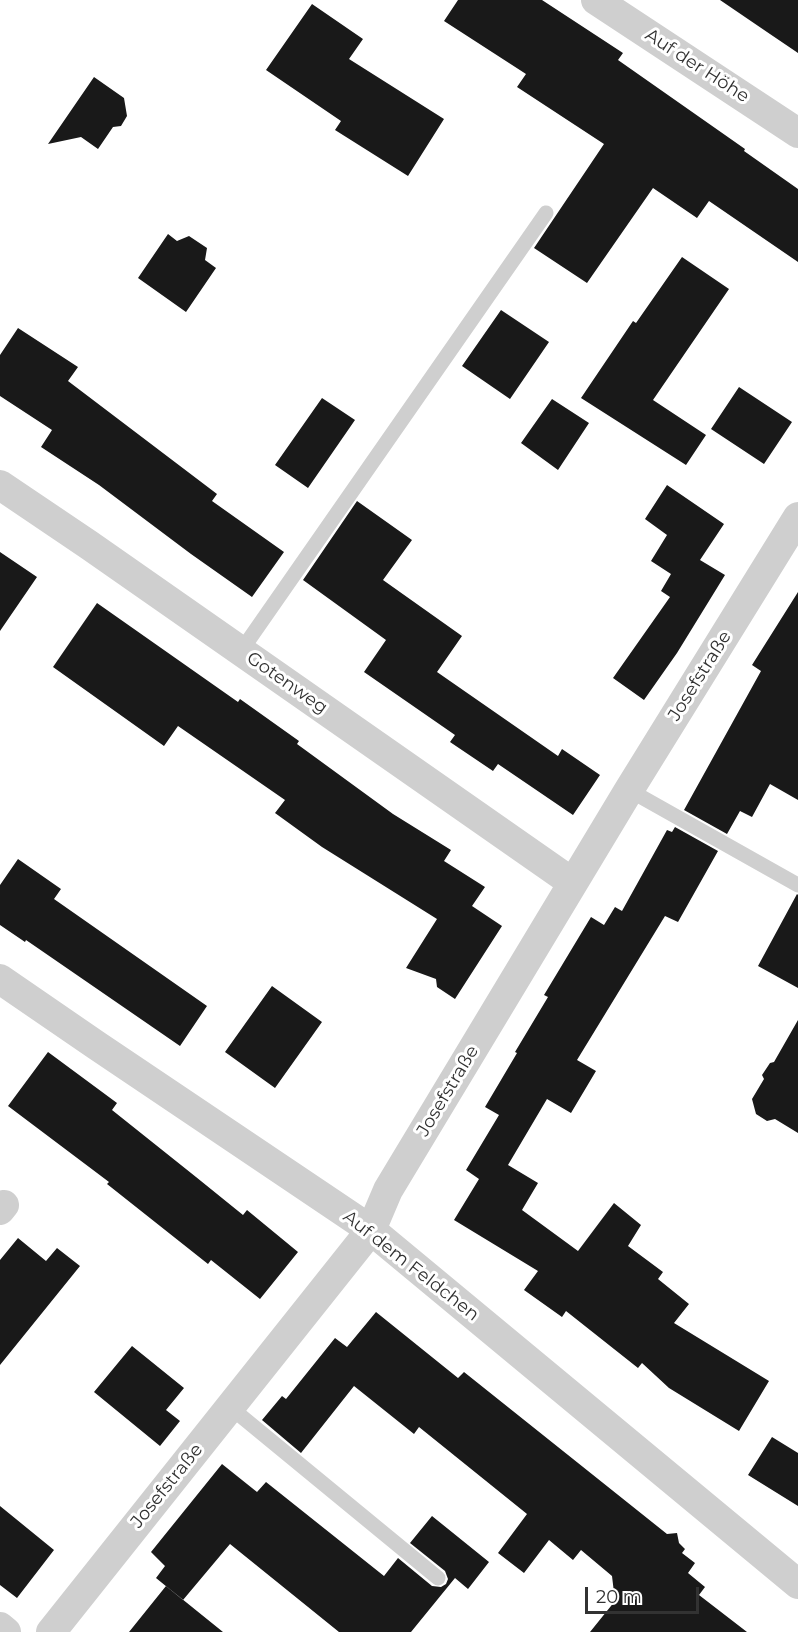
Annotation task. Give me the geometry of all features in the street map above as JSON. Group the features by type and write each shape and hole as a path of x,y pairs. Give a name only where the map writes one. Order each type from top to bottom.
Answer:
{"street":[{"name":"Auf der Höhe","path":"596,0 798,133"},
{"name":"Gotenweg","path":"0,485 573,883"},
{"name":"Josefstraße","path":"51,1632 371,1230 388,1190 798,517"},
{"name":"Auf dem Feldchen","path":"0,979 371,1230 798,1584"},
{"path":"0,1627 6,1632"}],"lane":[{"path":"241,651 546,213"},
{"path":"630,790 798,885"},
{"path":"230,1407 438,1578"}],"building":[{"path":"458,0 542,0 623,53 618,60 798,189 798,262 709,201 697,218 653,188 587,283 534,248 604,144 517,87 526,74 444,21"},
{"path":"720,0 798,0 798,53 767,32"},
{"path":"312,4 363,39 349,59 444,119 408,176 335,130 341,121 266,70"},
{"path":"94,77 124,98 127,116 121,126 113,127 98,149 81,137 48,144"},
{"path":"168,234 177,241 189,236 207,248 205,260 216,268 186,312 138,278"},
{"path":"682,257 729,289 653,400 706,435 686,465 581,398 633,321 636,323"},
{"path":"501,310 549,342 510,399 462,366"},
{"path":"18,328 78,367 68,381 217,494 212,501 284,552 252,597 99,485 41,447 52,430 0,396 0,355"},
{"path":"739,387 792,422 764,464 711,429"},
{"path":"322,398 355,420 308,488 275,465"},
{"path":"552,399 589,423 558,470 521,443"},
{"path":"667,485 724,524 700,560 725,575 677,653 644,700 613,678 670,597 661,591 671,574 651,561 667,535 645,519"},
{"path":"357,501 412,540 383,580 462,636 437,672 558,756 562,749 600,775 573,815 498,764 493,771 450,742 455,735 364,672 386,640 303,580"},
{"path":"0,552 37,577 0,631"},
{"path":"798,592 798,800 770,784 752,817 740,811 727,834 684,810 761,671 752,665"},
{"path":"97,603 238,702 240,699 299,741 297,744 393,814 451,850 444,861 485,887 472,906 502,926 455,999 437,987 436,979 406,968 437,919 322,847 275,813 285,800 178,726 164,746 53,667"},
{"path":"675,827 718,851 678,922 665,916 577,1060 596,1071 571,1113 547,1099 508,1165 538,1183 522,1210 578,1251 614,1203 641,1225 628,1246 663,1272 658,1279 689,1304 674,1323 769,1381 739,1431 669,1388 642,1363 638,1368 566,1311 562,1317 524,1290 538,1271 454,1220 479,1179 466,1170 499,1115 485,1107 548,997 544,995 591,917 604,925 615,907 622,911 667,830 672,832"},
{"path":"18,859 61,889 54,899 207,1006 180,1046 26,940 25,942 0,925 0,885"},
{"path":"798,895 798,988 758,966"},
{"path":"272,986 322,1022 275,1088 225,1052"},
{"path":"798,1020 798,1133 775,1119 767,1121 756,1114 752,1099 764,1079 762,1075 770,1063 774,1062"},
{"path":"48,1052 117,1103 112,1110 243,1215 247,1210 298,1252 260,1299 211,1260 208,1264 107,1184 109,1182 8,1106"},
{"path":"18,1238 46,1261 57,1248 80,1266 0,1365 0,1260"},
{"path":"376,1312 458,1378 464,1372 667,1534 677,1533 679,1543 685,1549 682,1553 695,1563 688,1573 705,1587 699,1595 747,1632 590,1632 615,1601 612,1576 581,1550 573,1560 549,1540 524,1573 498,1553 527,1514 419,1427 414,1434 354,1386 301,1453 262,1420 282,1396 286,1399 335,1338 347,1347"},
{"path":"132,1346 184,1388 166,1410 180,1421 160,1446 94,1392"},
{"path":"772,1437 798,1453 798,1506 748,1475"},
{"path":"222,1464 257,1492 266,1482 384,1576 398,1558 432,1586 441,1587 446,1584 448,1579 445,1571 410,1543 432,1516 489,1562 468,1589 455,1578 411,1632 339,1632 230,1544 183,1600 156,1578 165,1566 151,1552"},
{"path":"0,1506 54,1550 17,1598 0,1585"},
{"path":"166,1586 223,1632 129,1632"}]}
